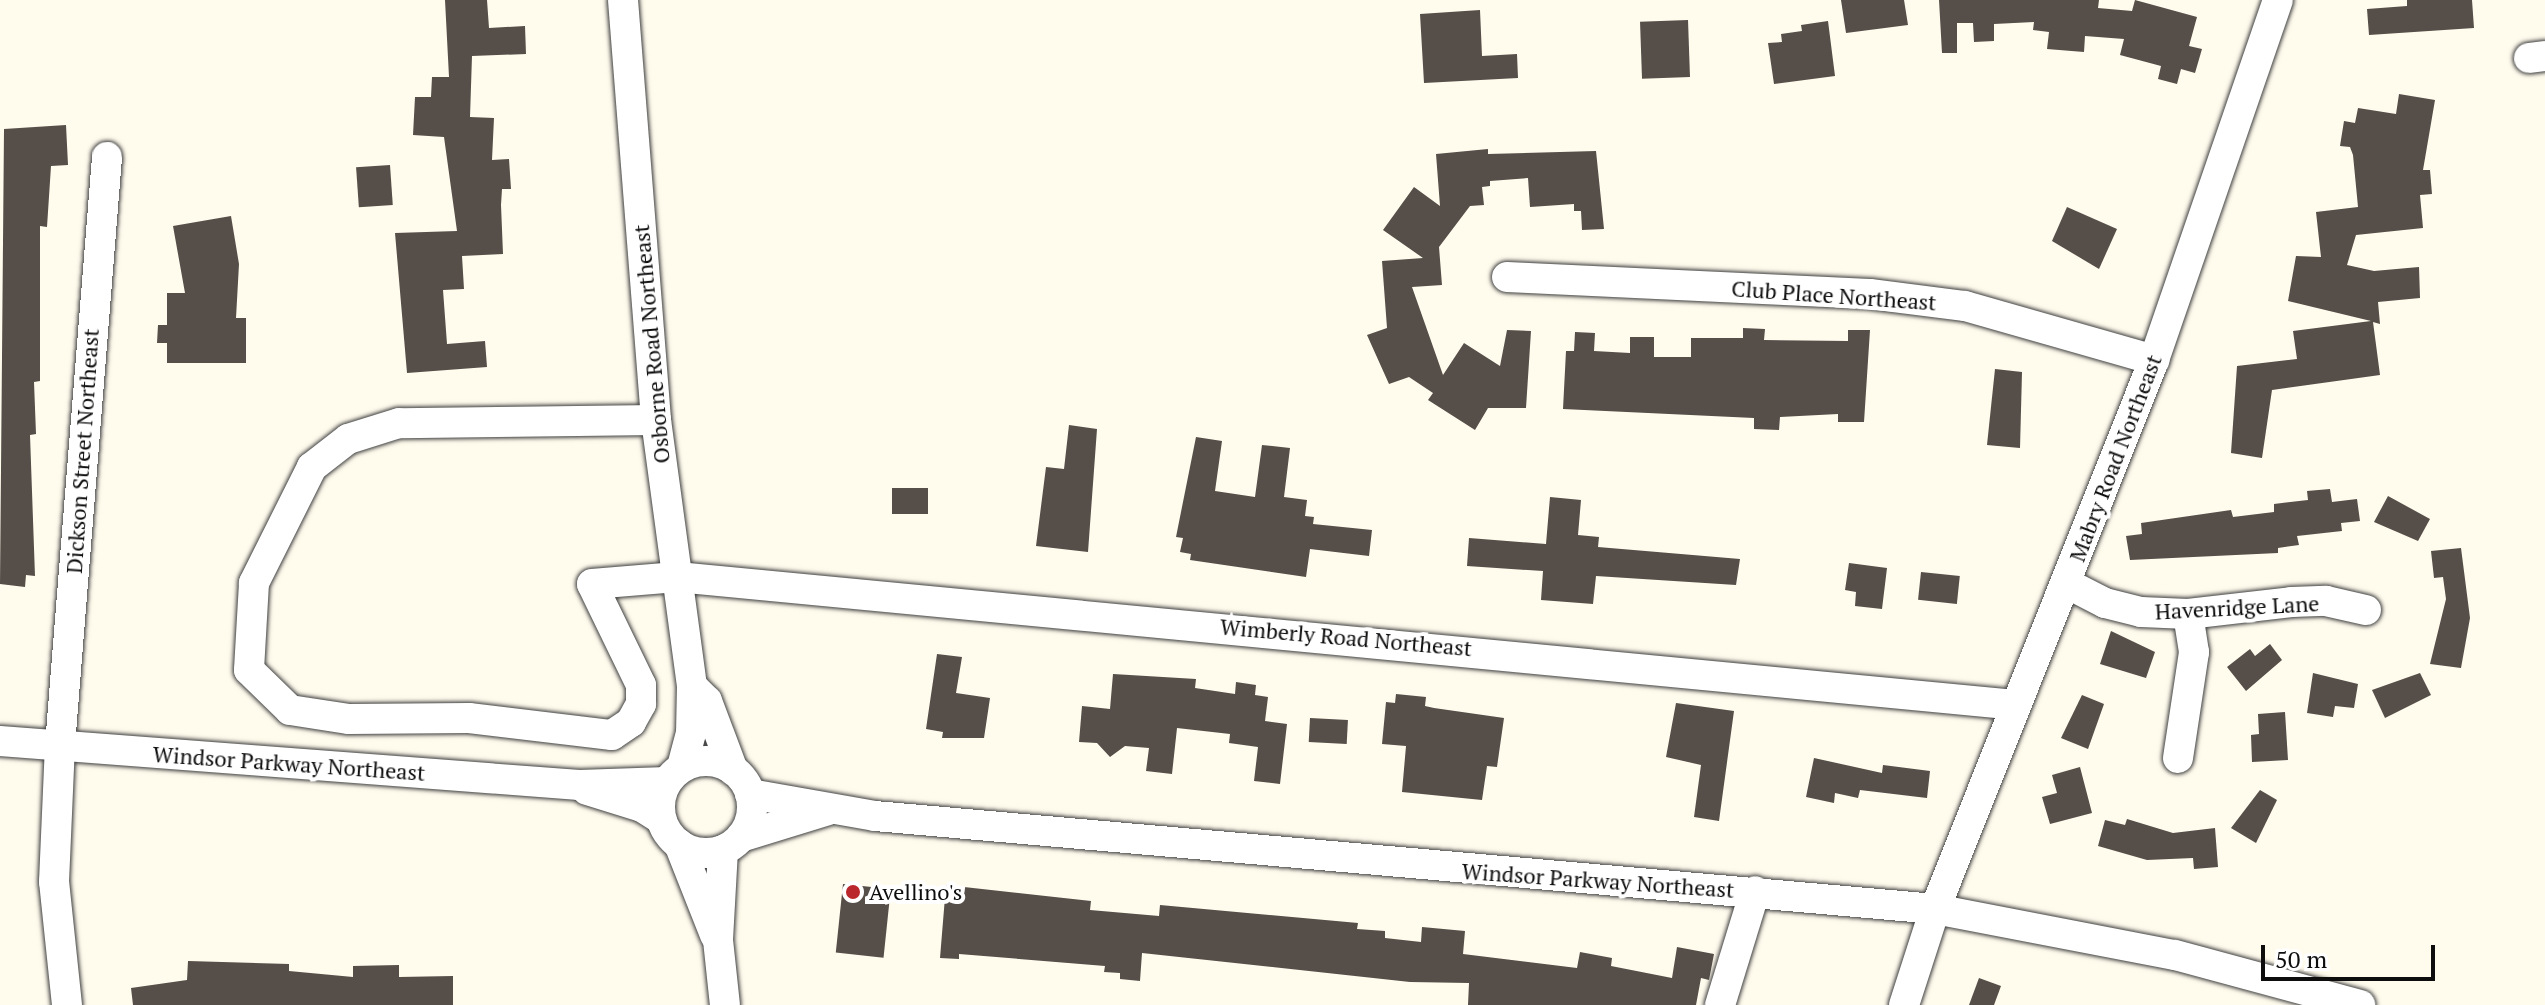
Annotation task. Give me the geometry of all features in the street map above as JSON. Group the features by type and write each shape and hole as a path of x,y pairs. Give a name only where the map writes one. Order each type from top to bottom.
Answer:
{"street":[{"name":"Osborne Road Northeast","path":"623,0 656,420 692,686 691,733 675,775"},
{"name":"Mabry Road Northeast","path":"1904,1005 1935,909 2154,360 2278,0"},
{"name":"Dickson Street Northeast","path":"67,1005 54,882 60,745 107,157"},
{"name":"Club Place Northeast","path":"1507,277 1870,294 1965,306 2154,360"},
{"name":"Wimberly Road Northeast","path":"656,420 399,423 348,439 312,467 254,583 249,670 290,710 349,719 469,718 612,735 631,722 641,704 641,685 592,584 677,577 2015,705"},
{"name":"Havenridge Lane","path":"2066,583 2129,609 2188,614 2326,601 2366,610"},
{"path":"2178,758 2194,652 2188,614"},
{"name":"Osborne Road Northeast","path":"692,686 707,701 742,782"},
{"name":"Windsor Parkway Northeast","path":"0,741 579,785 675,775"},
{"path":"718,940 679,844 661,819 675,775 712,761 742,782 752,816 732,843 718,940 725,1005"},
{"name":"Windsor Parkway Northeast","path":"742,782 828,810 1469,871 1755,891 1935,909 2175,955 2360,1005"},
{"name":"Windsor Parkway Northeast","path":"579,785 596,795 642,807 661,819"},
{"name":"Windsor Parkway Northeast","path":"732,843 828,810"},
{"path":"679,844 708,853 732,843"},
{"path":"1720,1005 1755,891"}],"building":[{"path":"445,0 487,0 489,28 525,26 526,54 472,56 470,117 494,118 492,160 509,159 511,189 502,189 503,254 462,256 464,289 443,290 447,344 485,341 487,367 407,373 395,233 457,231 444,137 413,135 415,97 431,97 432,77 449,77"},
{"path":"1841,0 1904,0 1908,25 1846,33"},
{"path":"1939,0 2099,0 2098,8 2132,11 2135,0 2197,17 2189,46 2202,49 2195,73 2181,69 2177,84 2158,79 2161,66 2120,55 2124,39 2085,36 2084,52 2047,49 2049,32 2033,30 2034,22 1994,24 1994,41 1974,42 1973,23 1957,23 1957,53 1942,53"},
{"path":"2407,0 2472,0 2474,28 2369,35 2367,9 2407,6"},
{"path":"1480,10 1482,56 1517,54 1518,78 1424,83 1420,14"},
{"path":"1688,20 1690,77 1642,79 1640,22"},
{"path":"1828,21 1835,76 1774,84 1768,43 1782,42 1781,34 1802,31 1801,25"},
{"path":"2399,94 2435,100 2423,170 2430,170 2432,194 2420,195 2423,228 2356,235 2347,265 2374,271 2419,267 2420,298 2378,302 2380,324 2373,322 2380,375 2272,390 2262,458 2231,453 2237,366 2297,359 2293,331 2371,321 2288,301 2296,256 2321,257 2316,212 2358,207 2353,155 2350,147 2340,146 2344,121 2355,123 2358,108 2396,114"},
{"path":"66,125 68,165 51,166 47,227 40,226 40,381 34,382 36,434 30,435 35,576 26,575 25,587 0,584 4,129"},
{"path":"1488,149 1488,154 1596,151 1604,229 1582,230 1581,211 1574,211 1574,204 1530,207 1528,178 1490,181 1490,186 1482,187 1484,205 1470,206 1439,247 1442,285 1412,287 1443,375 1464,343 1500,366 1507,330 1531,331 1526,408 1488,408 1475,430 1428,400 1433,393 1409,377 1389,384 1367,335 1387,328 1382,261 1423,258 1383,230 1414,187 1440,206 1436,154"},
{"path":"390,165 393,205 359,207 356,167"},
{"path":"2067,207 2117,229 2099,269 2052,241"},
{"path":"231,216 239,264 236,318 246,318 246,363 167,363 167,343 157,343 158,325 167,325 167,293 185,293 173,226"},
{"path":"1743,328 1765,329 1764,340 1848,341 1848,330 1870,330 1864,422 1838,422 1838,414 1780,417 1779,430 1754,429 1754,418 1563,409 1566,351 1574,351 1575,332 1595,333 1594,351 1630,353 1630,337 1654,337 1654,357 1691,357 1691,338 1743,338"},
{"path":"1995,369 2022,372 2020,448 1987,445"},
{"path":"1069,425 1097,429 1088,552 1036,546 1046,467 1064,469"},
{"path":"1196,437 1222,441 1215,491 1255,497 1262,445 1290,448 1284,497 1307,500 1305,516 1314,517 1313,524 1372,530 1369,556 1310,549 1306,577 1190,560 1191,554 1180,552 1183,538 1176,537"},
{"path":"892,488 928,488 928,514 892,514"},
{"path":"2330,489 2332,502 2357,499 2360,521 2341,523 2342,531 2297,536 2299,545 2278,548 2278,553 2130,560 2126,536 2142,534 2141,523 2231,510 2233,517 2274,512 2274,504 2308,500 2307,491"},
{"path":"2388,496 2430,519 2418,541 2374,522"},
{"path":"1550,497 1581,500 1578,535 1599,537 1598,547 1740,559 1736,585 1596,576 1593,604 1541,600 1543,571 1467,566 1469,538 1546,544"},
{"path":"2461,548 2470,618 2461,668 2430,664 2446,599 2443,577 2434,578 2431,551"},
{"path":"1849,563 1887,568 1882,609 1855,606 1856,592 1845,590"},
{"path":"1921,572 1960,576 1957,604 1918,600"},
{"path":"2111,631 2155,652 2146,678 2100,664"},
{"path":"2270,644 2282,660 2246,691 2227,667 2250,649 2255,656"},
{"path":"937,654 962,657 956,693 990,698 984,738 942,738 943,732 926,729"},
{"path":"2313,673 2358,684 2354,708 2335,706 2333,717 2307,713"},
{"path":"2420,673 2431,695 2385,718 2372,690"},
{"path":"1113,674 1196,679 1195,688 1235,694 1236,682 1256,685 1255,695 1268,697 1265,721 1287,724 1280,784 1254,781 1258,747 1229,743 1230,734 1177,728 1172,774 1146,771 1149,748 1125,746 1110,757 1097,743 1079,742 1082,706 1110,709"},
{"path":"1396,694 1426,697 1425,706 1434,708 1504,718 1497,767 1487,766 1482,800 1402,792 1406,746 1382,744 1386,702 1395,703"},
{"path":"2082,695 2104,704 2088,749 2061,738"},
{"path":"1676,703 1734,711 1719,821 1694,817 1701,765 1666,757"},
{"path":"2285,712 2288,760 2252,762 2251,735 2259,734 2258,714"},
{"path":"1310,718 1348,720 1347,744 1309,742"},
{"path":"1814,758 1882,773 1883,765 1930,771 1927,798 1860,790 1858,798 1835,793 1834,803 1806,797"},
{"path":"2080,767 2092,813 2050,824 2042,797 2057,793 2052,775"},
{"path":"2260,790 2277,800 2256,843 2231,828"},
{"path":"2127,819 2173,833 2215,828 2218,867 2194,869 2193,858 2147,860 2098,846 2105,820 2125,825"},
{"path":"843,884 891,889 884,958 836,953"},
{"path":"946,885 1091,901 1090,910 1159,916 1160,905 1358,923 1357,929 1385,931 1385,938 1421,942 1422,927 1465,931 1463,954 1577,968 1580,952 1612,958 1611,966 1672,978 1677,947 1714,954 1709,980 1701,978 1696,1005 1468,1005 1469,983 1410,982 1142,953 1140,981 1120,979 1120,973 1104,972 1105,966 959,954 959,959 940,958"},
{"path":"188,961 289,964 289,971 353,977 353,966 399,965 399,977 453,976 453,1005 133,1005 131,988 187,980"},
{"path":"1979,978 2001,986 1994,1005 1969,1005"}],"place":[{"name":"Avellino's","path":"853,892"}]}
